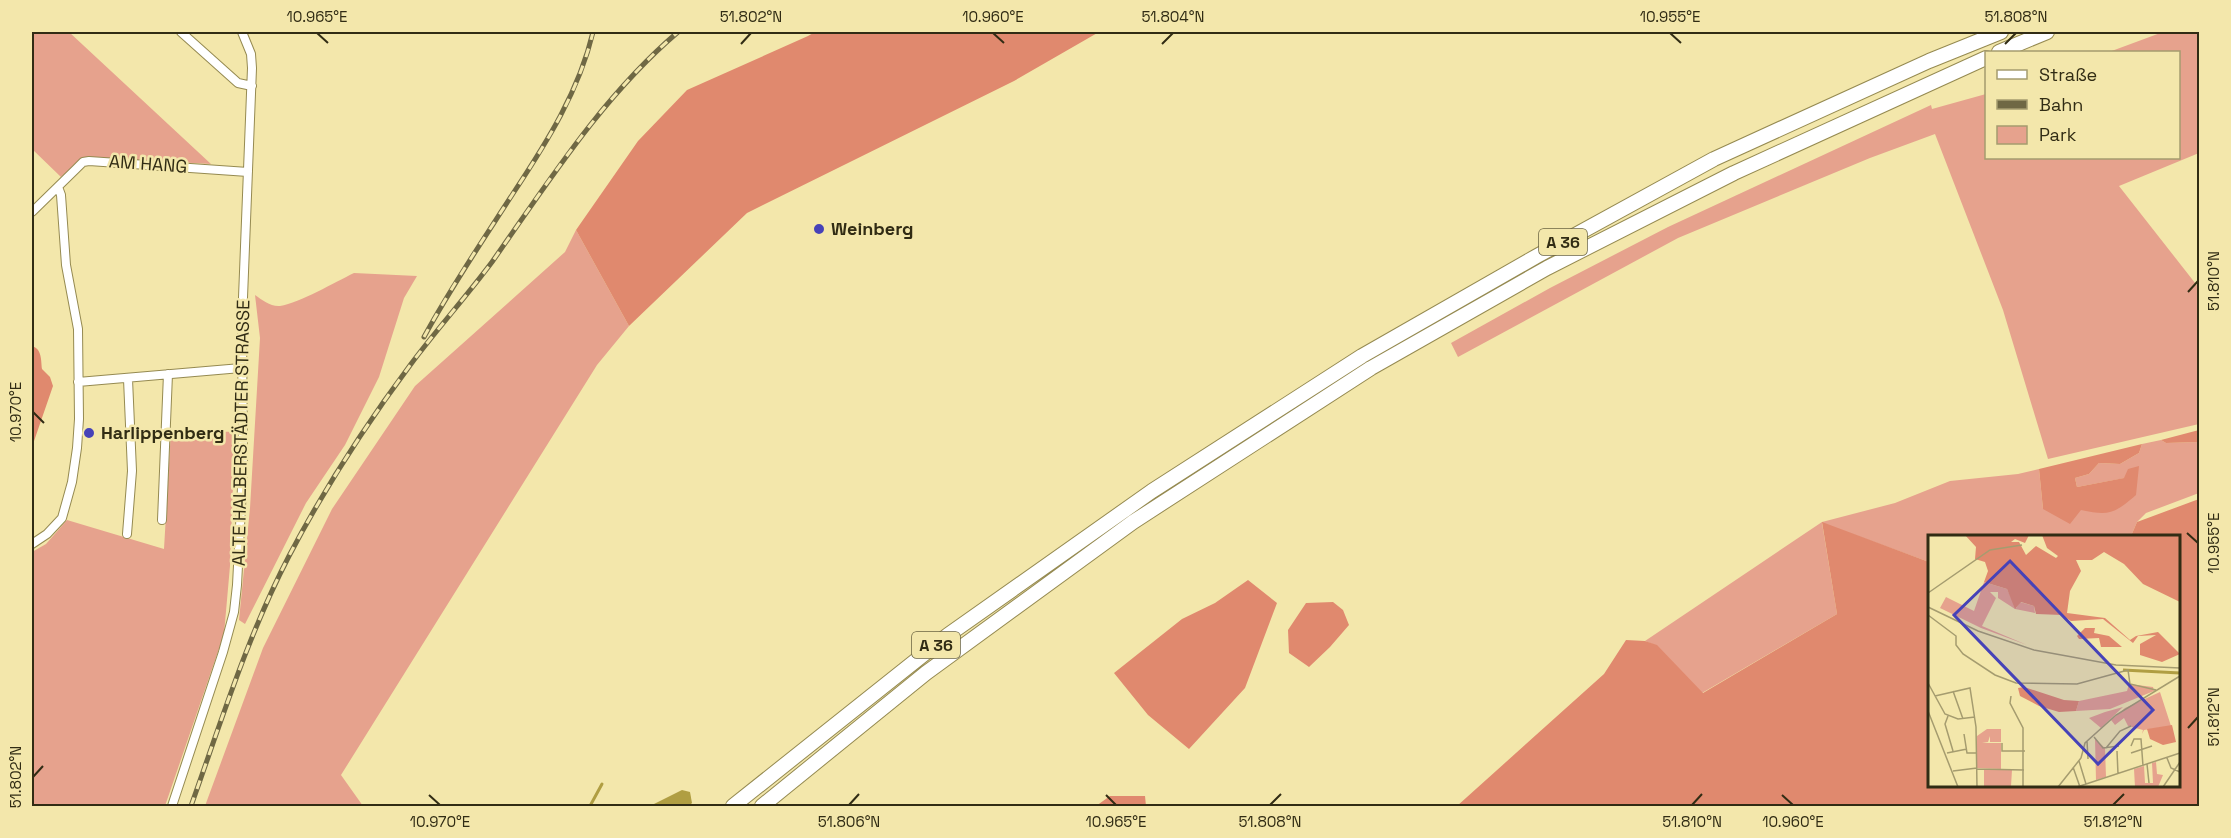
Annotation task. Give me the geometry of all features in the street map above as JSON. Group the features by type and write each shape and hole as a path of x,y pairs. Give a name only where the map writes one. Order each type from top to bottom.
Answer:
{"highway":[{"name":"A 36","path":"733,807 948,635 1152,491 1362,356 1506,273 1714,159 1929,60 2001,32"},
{"path":"2001,51 2047,32"},
{"name":"A 36","path":"762,807 926,673 1133,522 1371,368 1547,268 1724,178 1985,58"}],"street":[{"path":"181,32 238,83 252,86"},
{"name":"ALTE HALBERSTÄDTER STRASSE","path":"172,807 224,652 234,612 239,572 243,497 241,368 252,86 251,54 242,32"},
{"name":"AM HANG","path":"32,212 83,162 248,172"},
{"path":"33,541 55,528 62,518 72,482 79,419 78,329 66,265 58,187"},
{"path":"78,382 241,368"},
{"path":"162,520 168,375"},
{"path":"127,534 132,471 128,379"}],"green space":[{"path":"32,32 69,32 211,164 85,157 61,177 32,149"},
{"path":"2163,32 2199,32 2199,153 2119,186 2199,288 2199,424 2048,459 2003,310 1935,134 1870,158 1678,238 1458,357 1451,343 1550,288 1668,227 1931,105 1932,109 1985,94 1985,159 2180,159 2180,51 2112,51"},
{"path":"576,230 629,326 597,365 341,775 363,806 205,806 263,648 332,509 415,386 565,252"},
{"path":"354,273 417,276 404,298 379,377 345,445 306,503 245,624 239,620 250,508 260,338 255,295 270,304 280,306 307,297"},
{"path":"171,430 235,432 230,566 224,634 165,806 32,806 32,552 46,544 67,520 164,549"},
{"path":"2161,440 2166,443 2199,442 2199,493 2146,513 2137,522 2131,535 1928,535 1928,562 1822,523 1837,614 1702,693 1657,646 1645,641 1822,522 1895,503 1950,481 2018,474 2039,469 2043,509 2081,510 2125,478 2077,487 2075,478 2089,474 2099,463 2120,464 2139,453 2142,444"}],"shaded area":[{"path":"815,32 1099,32 1014,81 747,213 629,326 576,230 638,141 687,90"},
{"path":"32,346 39,352 42,369 50,377 53,386 33,444"},
{"path":"2199,430 2199,442 2166,443 2161,440"},
{"path":"2142,444 2139,453 2120,464 2099,463 2089,474 2075,478 2077,487 2124,478 2128,469 2139,466 2136,495 2116,510 2098,513 2081,510 2070,524 2043,509 2039,469"},
{"path":"2199,499 2199,806 1457,806 1604,674 1626,640 1645,641 1657,645 1703,693 1837,614 1822,522 1928,562 1928,787 2180,787 2180,535 2131,535 2137,522"},
{"path":"1248,580 1277,603 1245,688 1189,749 1148,715 1114,673 1182,619 1215,603"},
{"path":"1333,602 1343,610 1349,625 1309,667 1289,653 1288,630 1306,603"},
{"path":"682,790 690,792 692,803 689,806 650,806"},
{"path":"1110,796 1145,796 1146,806 1096,806"}],"waterway":[{"path":"590,806 602,784"}],"railway":[{"path":"424,337 456,282 550,135 571,95 593,32"},
{"path":"191,806 236,679 274,586 316,507 346,458 421,351 492,262 578,141 625,84 678,32"}],"place":[{"name":"Weinberg","path":"819,229"},
{"name":"Harlippenberg","path":"89,433"}]}
